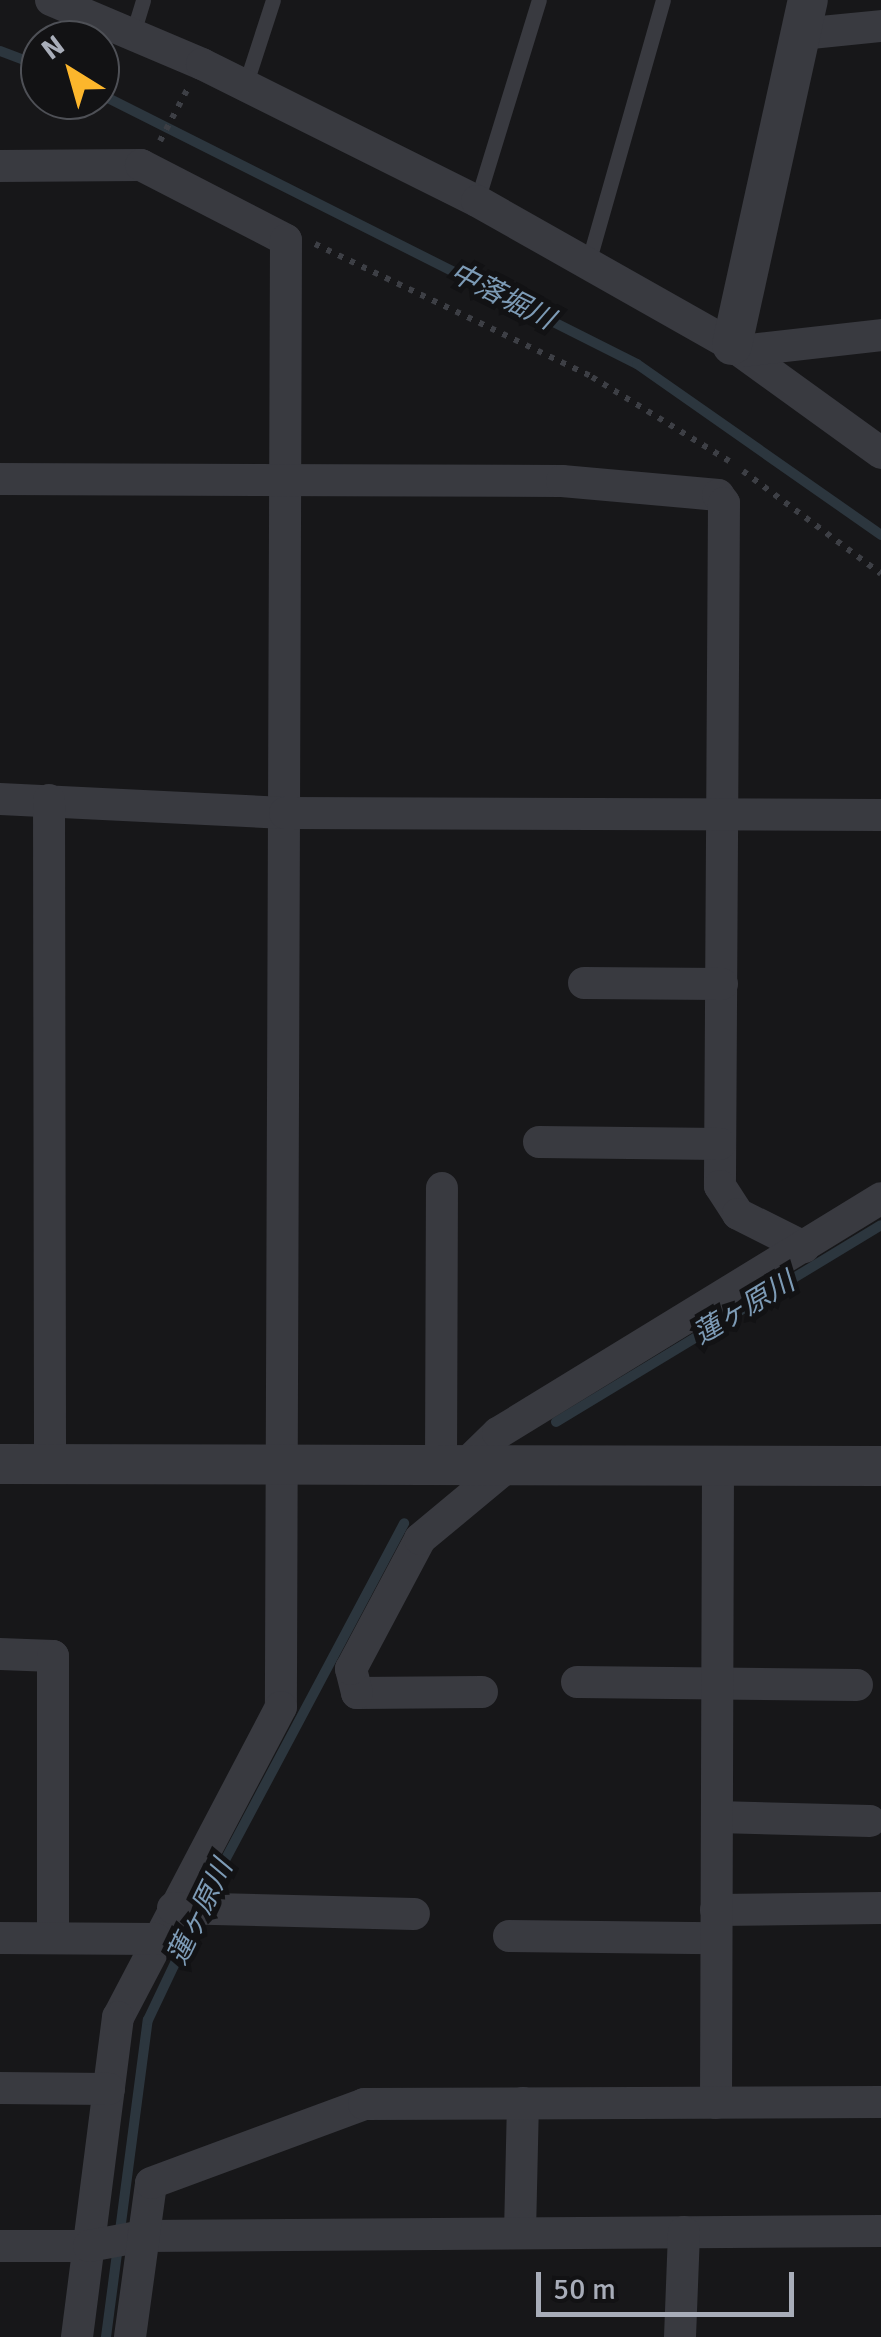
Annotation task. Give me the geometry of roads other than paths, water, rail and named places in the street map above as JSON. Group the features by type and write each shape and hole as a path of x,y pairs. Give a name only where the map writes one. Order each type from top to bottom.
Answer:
{"street":[{"path":"50,0 134,33 477,201 737,348 881,453"},
{"path":"737,348 804,17 881,26"},
{"path":"0,166 141,166 286,240 281,1707 179,1909 156,1939 118,2017 109,2089 117,2241 130,2337"},
{"path":"737,348 881,334"},
{"path":"0,479 562,481 718,495 724,503 720,1186 738,1214 804,1247"},
{"path":"0,799 49,800 74,807 285,813 881,814"},
{"path":"49,800 50,1464"},
{"path":"584,982 722,984"},
{"path":"539,1142 720,1144"},
{"path":"442,1188 452,1466"},
{"path":"452,1466 498,1433 881,1198"},
{"path":"0,1464 881,1466"},
{"path":"482,1692 357,1692 351,1669 420,1539 508,1466"},
{"path":"716,2102 718,1467"},
{"path":"0,1654 53,1656 53,1938"},
{"path":"578,1682 857,1686"},
{"path":"718,1817 870,1820"},
{"path":"508,1936 716,1924 881,1908"},
{"path":"179,1909 414,1914"},
{"path":"0,1938 156,1939"},
{"path":"0,2088 109,2089"},
{"path":"520,2232 523,2102"},
{"path":"77,2337 117,2241 151,2183 364,2104 881,2102"},
{"path":"0,2246 520,2232 881,2231"},
{"path":"680,2337 684,2232"}],"lane":[{"path":"134,33 143,0"},
{"path":"246,86 272,0"},
{"path":"477,201 539,0"},
{"path":"588,263 663,0"}],"waterway":[{"name":"中落堀川","path":"0,51 20,58"},
{"name":"中落堀川","path":"120,104 637,364 881,535"},
{"name":"蓮ヶ原川","path":"556,1422 881,1225"},
{"name":"蓮ヶ原川","path":"106,2337 148,2020 215,1879 404,1523"}]}
